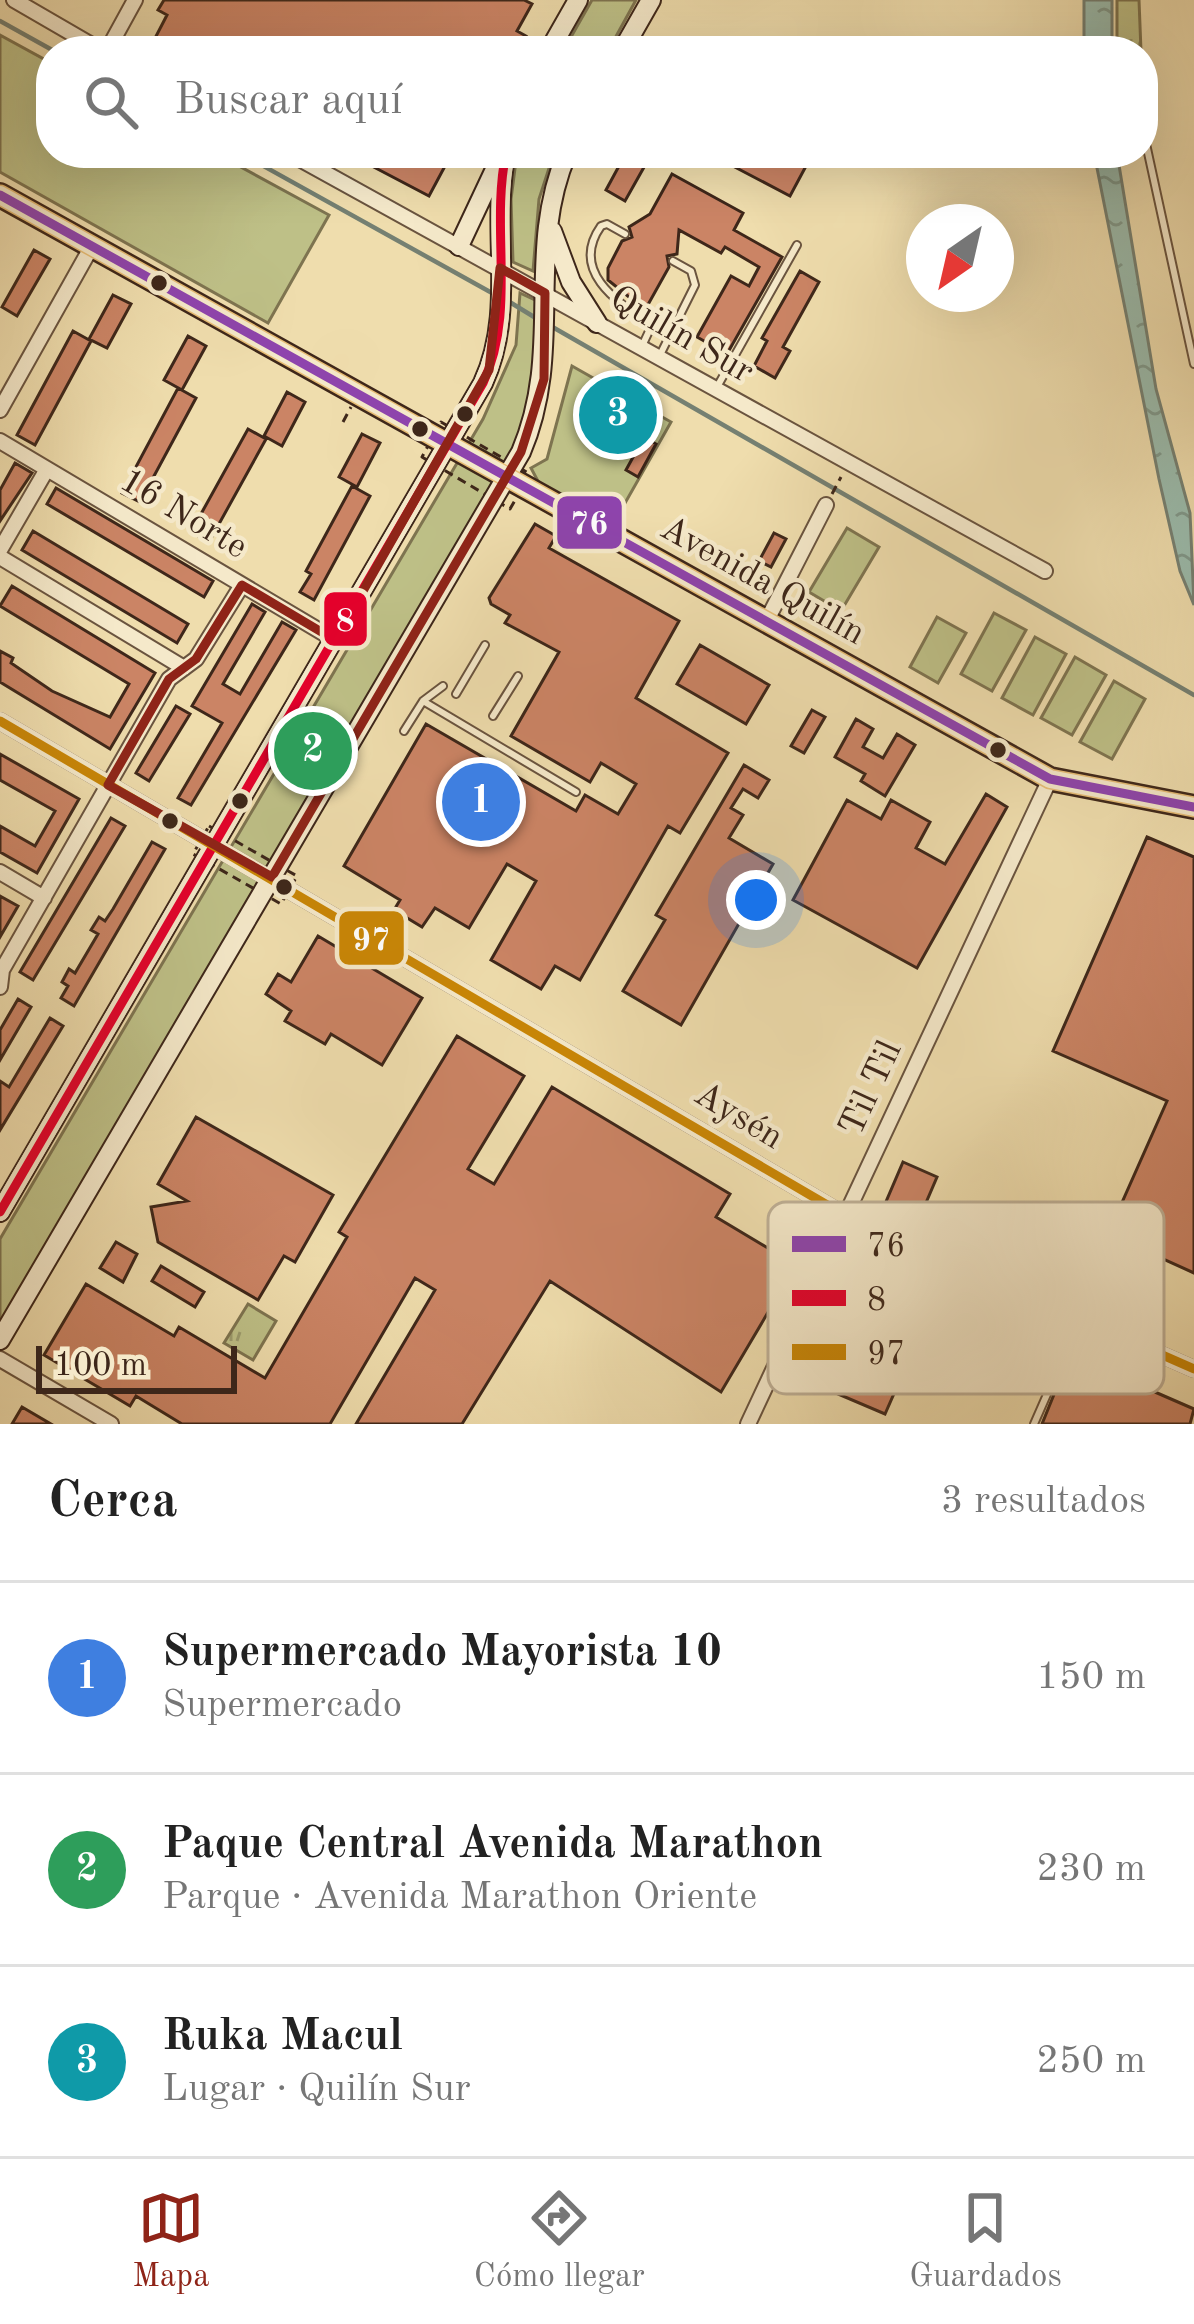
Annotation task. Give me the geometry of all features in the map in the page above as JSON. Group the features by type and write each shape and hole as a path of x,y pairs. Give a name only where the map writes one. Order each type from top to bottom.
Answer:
{"main road":[{"path":"558,36 578,0"},
{"path":"631,36 651,0"},
{"path":"459,246 497,168"},
{"path":"0,1212 490,370 501,315 502,168"},
{"path":"0,1340 507,479 535,419 544,379 548,214 562,168"},
{"name":"Avenida Quilín","path":"0,195 1050,779 1194,807"},
{"path":"548,214 566,271 597,323"}],"street":[{"path":"14,0 78,36"},
{"path":"114,36 135,0"},
{"name":"Quilín Sur","path":"316,168 459,246 501,277 597,323 1045,571"},
{"path":"0,410 92,246"},
{"name":"16 Norte","path":"0,441 335,640"},
{"path":"47,470 0,553 184,668"},
{"path":"766,622 828,502"},
{"path":"0,987 2,970 169,680 196,659 242,585"},
{"name":"Aysén","path":"0,721 822,1202"},
{"name":"Til Til","path":"853,1202 1050,779"},
{"path":"0,872 44,898"},
{"name":"Aysén","path":"1164,1356 1194,1369"},
{"path":"0,1359 111,1424"},
{"name":"Til Til","path":"748,1424 768,1382"}],"lane":[{"path":"1151,168 1194,364"},
{"path":"625,234 607,224 601,226 592,239 590,255 595,274 610,297 649,323 640,348"},
{"path":"715,390 797,245"},
{"path":"659,358 695,285 691,271 673,261"},
{"path":"456,694 484,646"},
{"path":"493,716 518,676"},
{"path":"404,731 423,701 442,686"},
{"path":"423,701 575,792"},
{"path":"1034,1424 1047,1394"}],"path":[{"path":"828,502 839,481"}],"highlighted area":[{"path":"500,268 545,293 544,379 521,452 272,877 108,785 169,679 196,659 242,585 335,640 489,370"}],"green space":[{"path":"592,0 636,0 616,36 572,36"},
{"path":"1117,0 1139,0 1140,36 1117,36"},
{"path":"0,35 36,55 36,168 243,168 329,215 268,323 0,172"},
{"path":"515,168 549,168 539,199 533,271 513,262"},
{"path":"520,293 537,301 539,333 525,430 0,1328 0,1239 483,419 516,345"},
{"path":"572,366 671,422 612,526 540,485 531,468 547,459"},
{"path":"847,528 879,547 841,611 809,592"},
{"path":"994,613 1026,630 992,691 961,674"},
{"path":"937,617 966,633 938,683 910,667"},
{"path":"1035,637 1066,654 1033,715 1002,698"},
{"path":"1075,657 1106,675 1072,735 1041,718"},
{"path":"1114,681 1145,699 1112,759 1080,742"},
{"path":"248,1304 276,1321 253,1360 224,1343"}],"water":[{"path":"1084,0 1112,0 1112,36 1084,36"},
{"path":"1097,168 1119,168 1156,389 1190,513 1194,605 1180,571"}],"building":[{"path":"164,0 524,0 532,4 517,31 526,36 156,36 167,15 158,10"},
{"path":"376,168 444,168 429,196"},
{"path":"618,168 644,168 625,201 606,190"},
{"path":"737,168 805,168 790,196"},
{"path":"672,174 743,213 734,230 782,257 727,354 697,337 731,276 749,286 759,267 725,247 721,253 679,230 677,254 667,256 669,267 645,310 608,280 608,268 622,241 632,237 629,227 650,214"},
{"path":"34,250 50,259 17,316 2,307"},
{"path":"800,271 819,282 783,347 790,351 775,378 754,366 767,341 762,338"},
{"path":"113,295 131,304 107,348 89,339"},
{"path":"73,331 91,341 35,445 17,435"},
{"path":"188,336 206,346 182,390 164,380"},
{"path":"178,388 196,398 140,502 122,493"},
{"path":"287,392 305,402 282,446 264,436"},
{"path":"607,400 637,417 628,431 599,414"},
{"path":"248,429 266,439 209,542 191,532"},
{"path":"362,434 380,443 357,487 339,477"},
{"path":"644,437 656,444 638,477 626,470"},
{"path":"15,463 32,473 0,521 0,490"},
{"path":"352,486 370,496 314,600 300,592 311,574 306,571"},
{"path":"56,488 213,581 204,597 47,504"},
{"path":"535,524 556,536 549,548 679,621 636,698 728,753 680,833 668,826 580,980 555,966 541,989 491,960 536,881 507,864 469,928 435,908 422,927 394,910 400,900 344,866 426,724 576,811 585,795 618,814 636,784 601,763 590,782 511,736 559,652 505,623 510,615 489,598"},
{"path":"33,531 188,624 177,643 22,550"},
{"path":"774,533 786,539 771,567 759,561"},
{"path":"12,586 155,673 110,749 0,682 0,651 52,691 110,717 129,684 0,606"},
{"path":"252,604 265,612 223,684 240,694 282,622 296,630 191,805 178,798 222,723 192,706"},
{"path":"700,645 769,685 746,724 677,684"},
{"path":"176,706 190,714 149,781 136,773"},
{"path":"812,710 825,717 804,753 791,746"},
{"path":"856,719 873,729 863,747 883,758 897,734 915,745 885,796 861,781 865,774 835,757"},
{"path":"0,754 79,799 37,873 0,852 0,826 35,846 55,811 0,780"},
{"path":"744,765 769,780 758,798 743,789 731,808 743,815 729,838 773,864 681,1025 623,991 665,920 656,915"},
{"path":"986,794 1007,807 917,968 793,900 847,800 881,819 891,800 930,822 916,848 945,864"},
{"path":"111,818 125,826 33,980 20,972"},
{"path":"1147,837 1194,857 1194,1273 1164,1259 1164,1202 1122,1202 1167,1101 1053,1051"},
{"path":"152,842 165,849 74,1006 61,998 68,986 62,982 69,969 75,973 98,934 91,930 99,917 105,921"},
{"path":"0,896 18,906 0,937"},
{"path":"318,936 422,998 382,1065 331,1034 325,1044 285,1021 291,1011 266,994 278,974 291,982"},
{"path":"18,999 31,1007 0,1060 0,1030"},
{"path":"50,1018 63,1026 0,1130 0,1081 9,1087"},
{"path":"457,1036 524,1076 468,1169 494,1184 552,1087 730,1194 716,1217 768,1248 768,1312 721,1392 550,1281 462,1424 356,1424 435,1290 415,1278 330,1424 182,1424 136,1396 130,1406 44,1355 86,1284 174,1336 179,1327 265,1378 347,1237 339,1232"},
{"path":"196,1117 333,1195 295,1262 284,1256 258,1300 158,1242 151,1207 187,1201 158,1184"},
{"path":"903,1162 937,1177 926,1202 886,1202"},
{"path":"116,1242 137,1254 123,1282 100,1268"},
{"path":"161,1266 204,1292 195,1307 152,1281"},
{"path":"838,1394 894,1394 885,1414"},
{"path":"1054,1394 1160,1394 1194,1409 1190,1424 1042,1424"},
{"path":"22,1407 51,1424 12,1424"}],"waterway":[{"path":"0,21 36,41"},
{"path":"267,168 492,293"},
{"path":"508,301 539,320"},
{"path":"549,325 1194,695"}],"transit line":[{"name":"8","path":"0,1212 483,383 499,327 504,168"},
{"name":"76","path":"0,195 1050,779 1194,807"},
{"name":"97","path":"0,721 822,1202"},
{"name":"97","path":"1164,1356 1194,1369"}],"place":[{"name":"Ruka Macul","path":"618,415"},
{"name":"Paque Central Avenida Marathon","path":"313,751"},
{"name":"Supermercado Mayorista 10","path":"481,802"}]}
